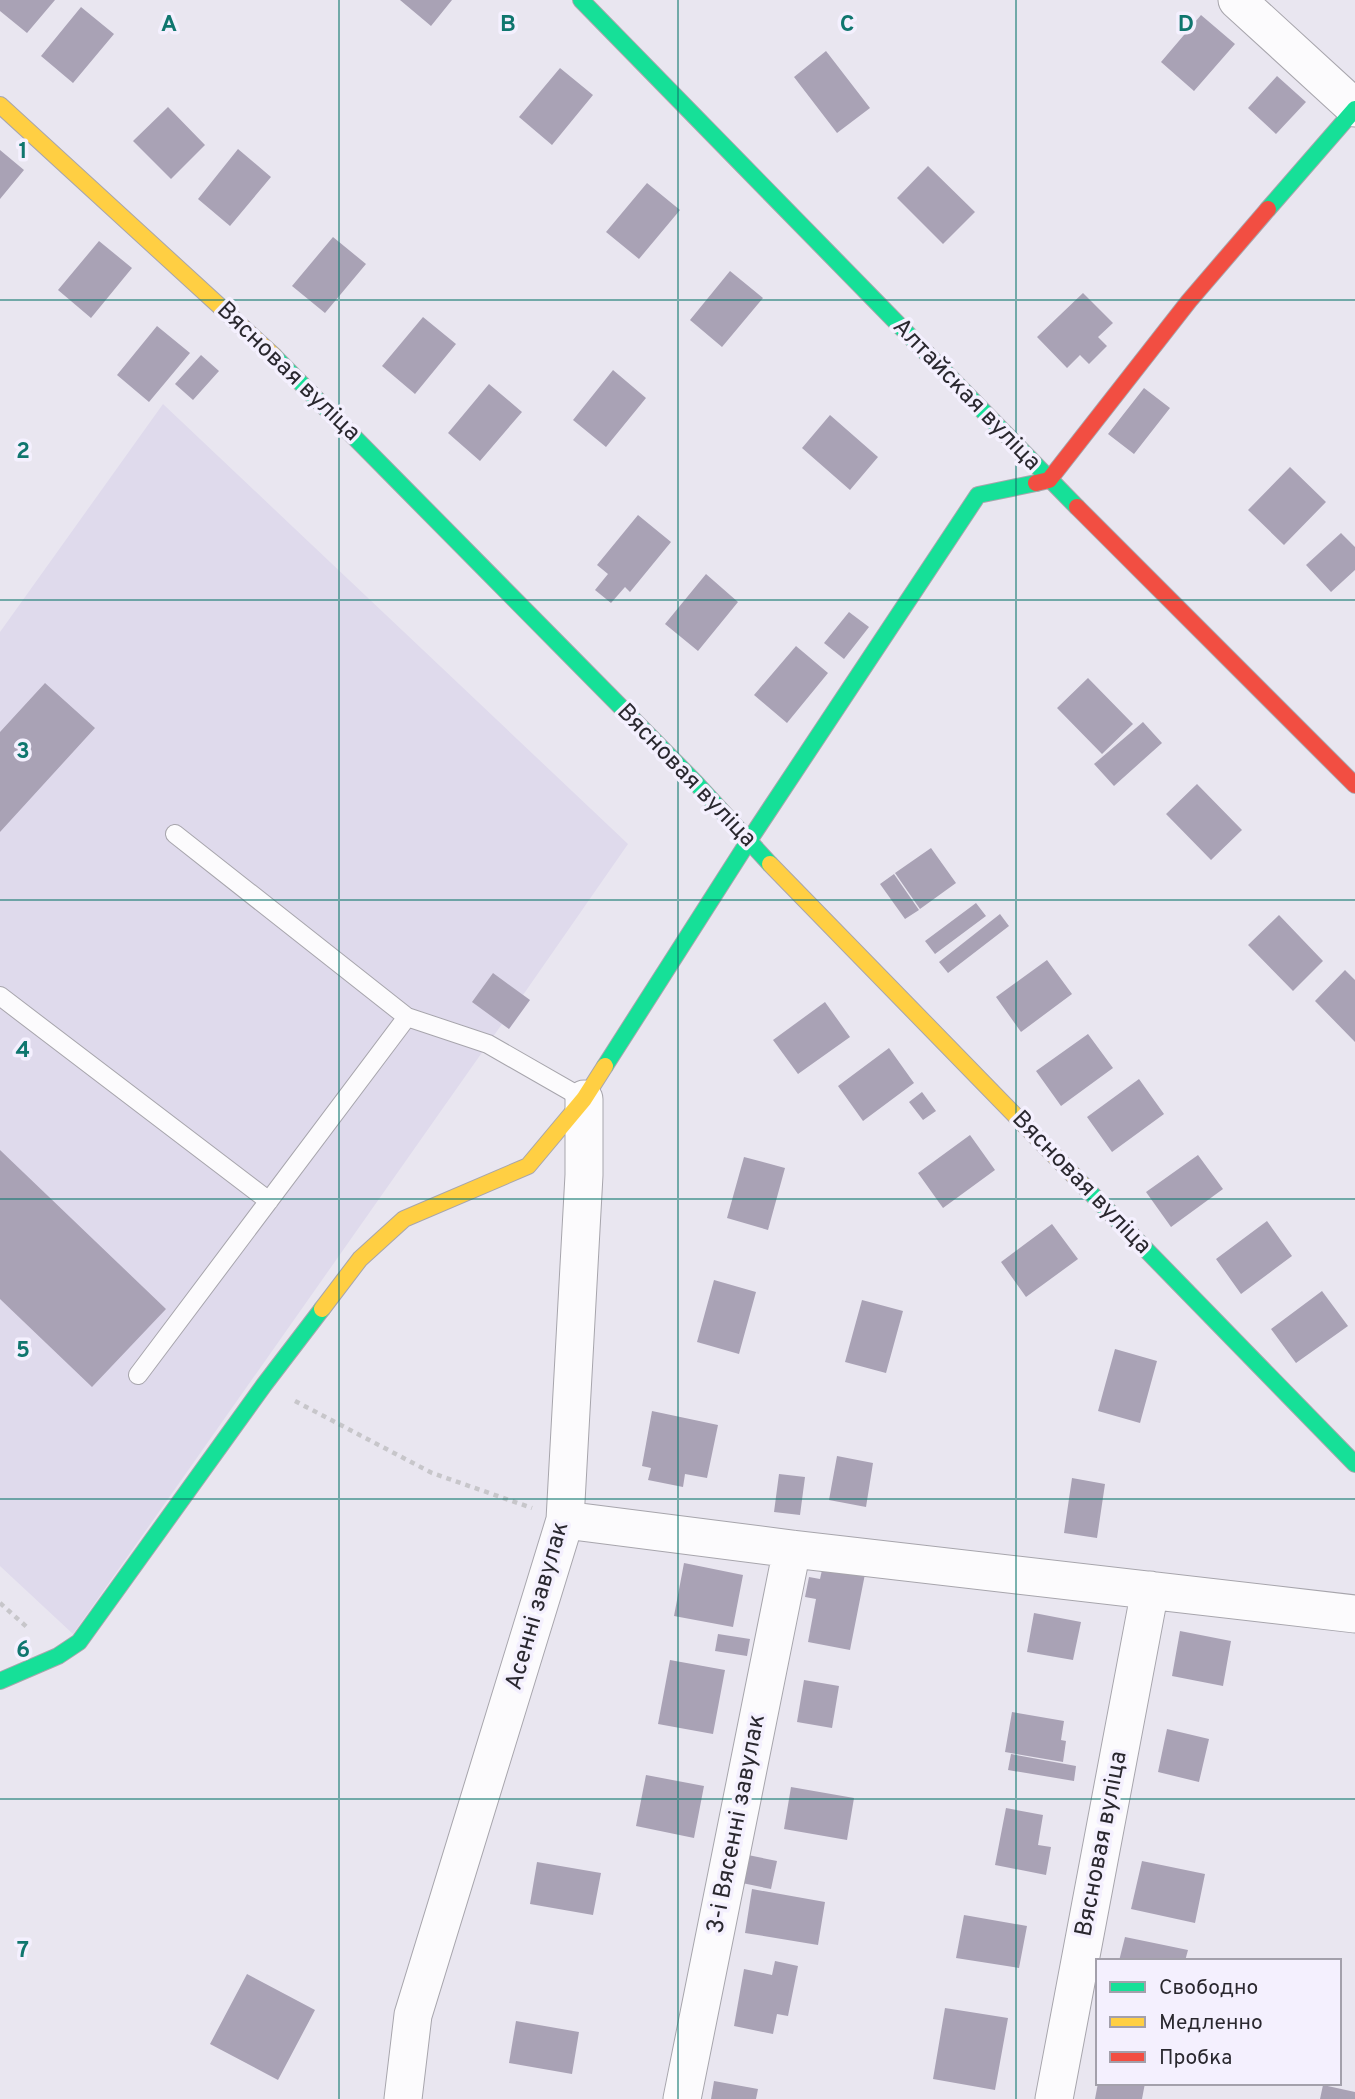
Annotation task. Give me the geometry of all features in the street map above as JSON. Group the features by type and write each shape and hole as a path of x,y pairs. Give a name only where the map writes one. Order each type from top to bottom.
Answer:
{"street":[{"name":"Алтайская вуліца","path":"581,0 1049,480 1355,785"},
{"path":"0,1681 58,1656 79,1642 264,1385 360,1259 404,1219 528,1166 584,1099 748,842 978,495 1049,480 1189,301 1355,109 1237,0"},
{"name":"Вясновая вуліца","path":"0,105 266,348 695,782 748,842 1355,1464"},
{"name":"Асенні завулак","path":"403,2099 414,2015 565,1520 584,1175 584,1099"},
{"path":"565,1520 1355,1614"},
{"name":"3-і Вясенні завулак","path":"682,2099 792,1549"},
{"name":"Вясновая вуліца","path":"1054,2099 1150,1590"}],"lane":[{"path":"174,834 407,1017 488,1044 584,1099"},
{"path":"0,996 269,1201"},
{"path":"138,1376 407,1017"}],"path":[{"path":"264,1385 432,1473 565,1520"}],"shaded area":[{"path":"163,404 628,844 523,995 530,1000 509,1029 502,1024 73,1634 0,1566 0,632"}],"building":[{"path":"0,0 55,0 27,33 0,11"},
{"path":"400,0 452,0 431,26"},
{"path":"81,7 114,34 73,83 41,56"},
{"path":"1201,15 1235,44 1194,91 1161,62"},
{"path":"826,51 870,108 837,133 794,77"},
{"path":"560,68 593,95 552,145 519,117"},
{"path":"1277,76 1306,102 1276,134 1248,108"},
{"path":"168,107 205,145 171,179 133,141"},
{"path":"238,149 271,177 230,226 198,199"},
{"path":"0,150 24,170 0,199"},
{"path":"928,166 975,212 943,244 897,198"},
{"path":"647,183 680,210 639,259 606,232"},
{"path":"333,237 366,264 325,313 292,286"},
{"path":"99,241 132,268 91,318 58,290"},
{"path":"730,271 763,298 722,347 690,320"},
{"path":"1083,293 1113,323 1098,337 1107,346 1089,364 1080,355 1067,368 1037,337"},
{"path":"423,317 456,344 415,394 382,366"},
{"path":"157,326 190,353 149,402 117,375"},
{"path":"201,355 219,371 193,400 175,384"},
{"path":"613,370 646,398 606,447 573,420"},
{"path":"489,384 522,412 480,461 448,433"},
{"path":"1144,388 1170,408 1134,454 1108,434"},
{"path":"830,415 878,457 850,490 802,448"},
{"path":"1290,467 1326,502 1284,545 1248,510"},
{"path":"638,515 671,542 630,592 625,587 611,603 595,590 608,574 597,565"},
{"path":"1341,533 1355,547 1355,570 1331,592 1306,565"},
{"path":"706,574 738,602 698,651 665,624"},
{"path":"849,612 869,627 844,659 824,643"},
{"path":"796,646 828,673 787,723 754,695"},
{"path":"1088,678 1133,724 1102,754 1057,708"},
{"path":"45,683 95,728 0,832 0,732"},
{"path":"1143,722 1162,743 1114,786 1094,764"},
{"path":"1197,784 1242,830 1211,860 1166,814"},
{"path":"931,848 956,883 920,909 895,873"},
{"path":"894,874 919,910 905,919 880,884"},
{"path":"976,903 986,916 935,954 925,941"},
{"path":"1000,914 1009,926 948,973 939,962"},
{"path":"1279,915 1323,961 1293,991 1248,945"},
{"path":"1047,960 1072,994 1021,1032 996,997"},
{"path":"1345,970 1355,980 1355,1042 1315,1001"},
{"path":"493,973 530,1000 509,1029 472,1002"},
{"path":"825,1002 850,1037 798,1074 773,1040"},
{"path":"1088,1034 1113,1068 1061,1106 1036,1071"},
{"path":"889,1048 914,1083 863,1121 838,1086"},
{"path":"1139,1079 1164,1114 1112,1152 1087,1117"},
{"path":"922,1092 936,1111 923,1120 909,1102"},
{"path":"970,1135 995,1170 943,1208 918,1173"},
{"path":"0,1150 166,1309 92,1387 0,1299"},
{"path":"1198,1155 1223,1189 1171,1227 1146,1192"},
{"path":"744,1157 785,1168 768,1230 727,1218"},
{"path":"1267,1221 1292,1256 1241,1294 1216,1259"},
{"path":"1052,1224 1078,1259 1026,1297 1001,1262"},
{"path":"714,1280 756,1292 739,1354 697,1342"},
{"path":"1322,1291 1348,1326 1296,1363 1271,1329"},
{"path":"862,1300 903,1311 886,1373 845,1362"},
{"path":"1115,1349 1157,1361 1140,1423 1098,1411"},
{"path":"652,1411 718,1425 707,1478 685,1474 683,1487 648,1480 651,1468 642,1466"},
{"path":"837,1456 873,1463 866,1507 829,1500"},
{"path":"779,1474 805,1477 800,1515 774,1512"},
{"path":"1072,1478 1105,1484 1097,1538 1064,1533"},
{"path":"824,1561 866,1569 850,1650 808,1642 816,1599 805,1597 809,1577 820,1579"},
{"path":"684,1563 743,1575 733,1627 674,1616"},
{"path":"1034,1613 1081,1622 1073,1660 1027,1652"},
{"path":"1180,1631 1231,1641 1223,1686 1172,1676"},
{"path":"718,1634 750,1639 747,1656 715,1651"},
{"path":"670,1660 725,1670 713,1734 658,1724"},
{"path":"804,1680 839,1686 832,1728 797,1722"},
{"path":"1012,1712 1064,1721 1061,1740 1066,1741 1063,1762 1005,1752"},
{"path":"1167,1729 1209,1739 1199,1782 1158,1772"},
{"path":"1011,1754 1076,1766 1074,1781 1008,1770"},
{"path":"646,1775 704,1786 694,1838 636,1826"},
{"path":"791,1787 854,1798 847,1840 784,1829"},
{"path":"1006,1808 1043,1815 1038,1845 1051,1847 1046,1875 995,1865"},
{"path":"748,1855 777,1861 771,1889 742,1883"},
{"path":"1142,1861 1205,1874 1195,1923 1131,1909"},
{"path":"537,1862 601,1873 593,1915 530,1904"},
{"path":"752,1889 825,1902 818,1945 745,1933"},
{"path":"964,1915 1027,1926 1019,1968 956,1958"},
{"path":"1125,1937 1188,1950 1186,1959 1120,1959"},
{"path":"775,1961 798,1966 788,2016 777,2014 773,2034 734,2026 744,1969 772,1975"},
{"path":"247,1974 315,2010 278,2080 210,2044"},
{"path":"945,2008 1008,2018 995,2090 933,2079"},
{"path":"516,2021 579,2032 572,2074 509,2063"},
{"path":"714,2081 758,2089 756,2099 711,2099"},
{"path":"1098,2085 1145,2085 1142,2099 1095,2099"},
{"path":"1323,2085 1355,2092 1355,2099 1320,2099"}],"traffic: fast":[{"path":"581,0 1077,507"},
{"path":"1268,209 1355,109"},
{"path":"274,356 695,782 770,864"},
{"path":"605,1066 748,842 978,495 1036,483"},
{"path":"1082,1184 1355,1464"},
{"path":"0,1681 58,1656 79,1642 322,1309"}],"traffic: slow":[{"path":"0,105 274,356"},
{"path":"770,864 1082,1184"},
{"path":"322,1309 360,1259 404,1219 528,1166 584,1099 605,1066"}],"traffic: jam":[{"path":"1036,483 1049,480 1189,301 1268,209"},
{"path":"1077,507 1355,785"}]}
